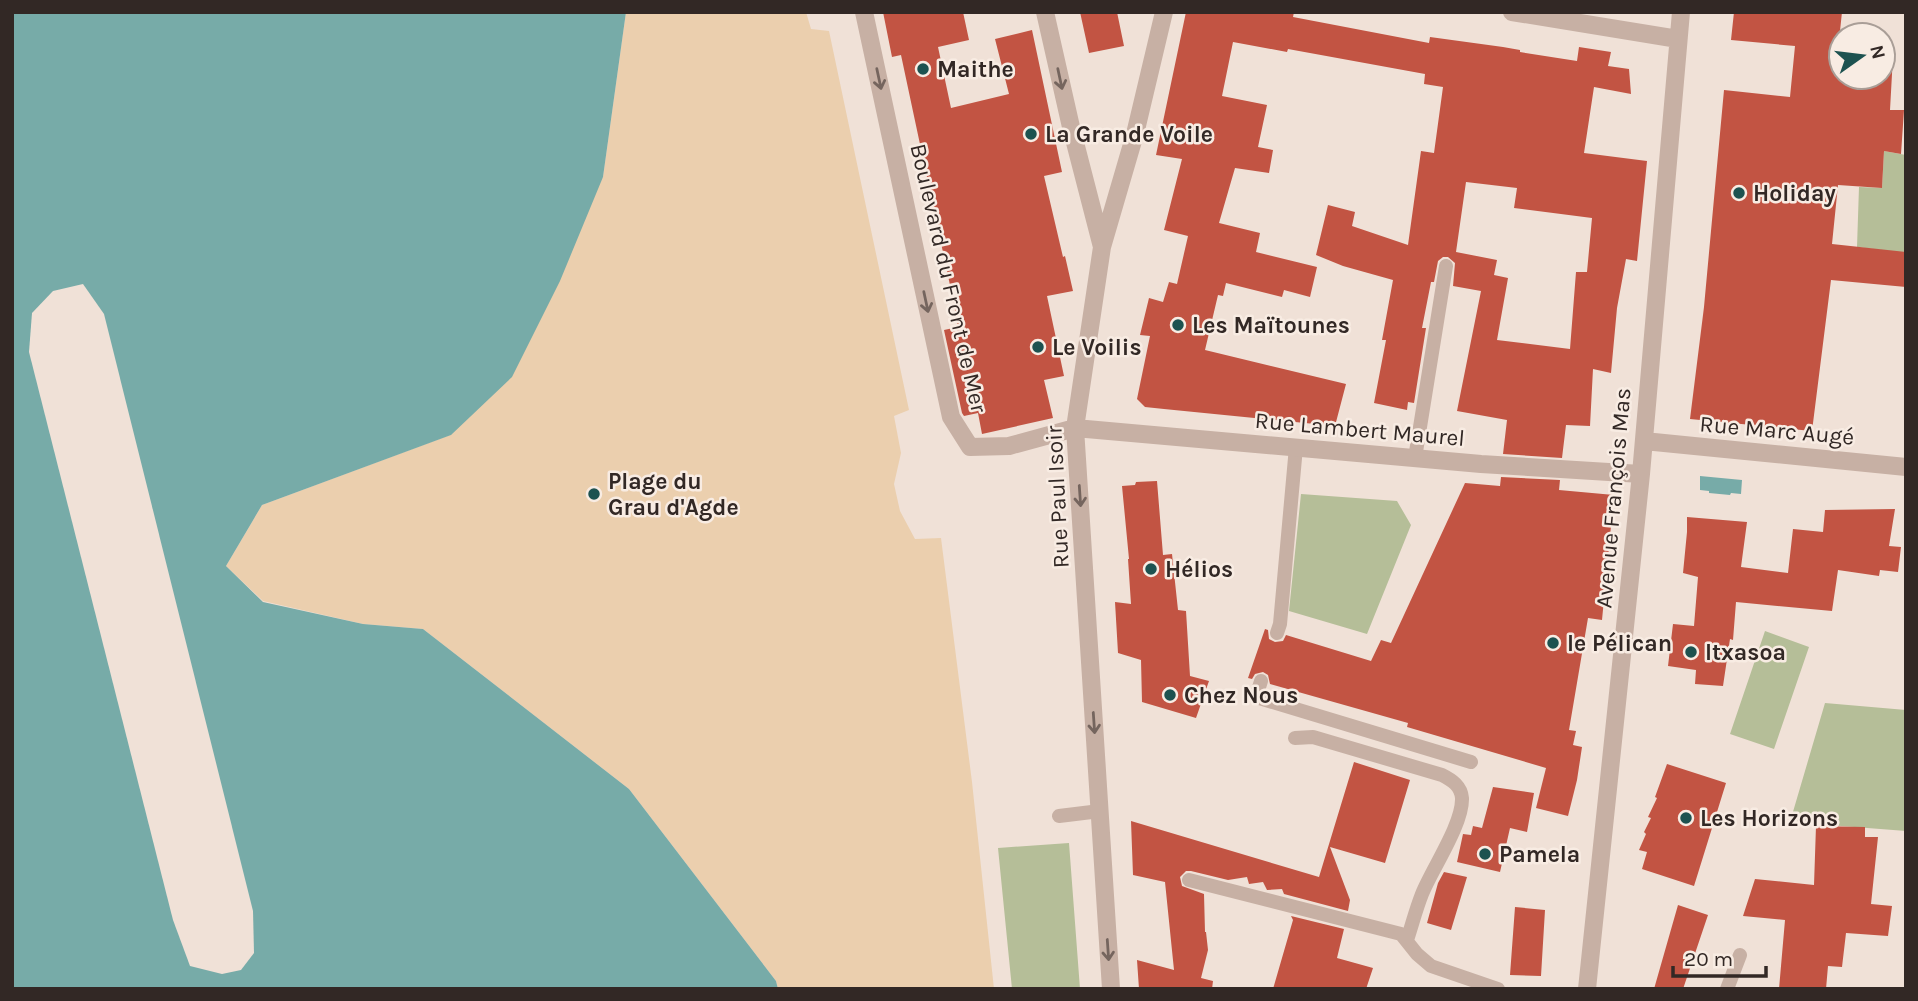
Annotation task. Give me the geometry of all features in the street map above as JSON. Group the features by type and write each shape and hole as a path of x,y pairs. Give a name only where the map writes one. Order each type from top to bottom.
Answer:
{"street":[{"name":"Boulevard du Front de Mer","path":"864,12 951,417 970,447 1009,446 1075,428"},
{"path":"1045,12 1102,247"},
{"name":"Rue Paul Isoir","path":"1111,989 1075,428 1102,247 1135,134 1164,12"},
{"path":"1512,12 1678,39"},
{"name":"Avenue François Mas","path":"1587,989 1641,474 1681,12"},
{"name":"Rue Lambert Maurel","path":"1075,428 1481,464 1641,474"},
{"name":"Rue Marc Augé","path":"1644,441 1906,467"}],"lane":[{"path":"1415,458 1446,266"},
{"path":"1277,632 1280,624 1296,447"},
{"path":"1261,681 1256,697 1471,762"},
{"path":"1295,738 1313,737 1441,775 1452,780 1458,787 1462,797 1454,828 1423,893 1407,940"},
{"path":"1059,816 1100,811"},
{"path":"1189,880 1401,934 1431,966 1498,989"},
{"path":"1727,989 1740,955"}],"green space":[{"path":"1884,151 1906,155 1906,253 1857,247 1859,187 1882,188"},
{"path":"1301,494 1397,501 1411,525 1367,634 1289,611"},
{"path":"1765,631 1809,647 1774,749 1730,734"},
{"path":"1825,703 1906,710 1906,831 1790,822"},
{"path":"1069,843 1080,989 1012,989 998,848"}],"sand":[{"name":"Plage du Grau d'Agde","path":"626,12 806,12 811,29 829,31 909,410 894,416 901,453 894,484 900,511 915,539 941,538 972,782 994,989 778,989 776,981 629,789 423,629 363,624 263,601 226,566 262,505 450,435 603,177"}],"water":[{"path":"12,12 626,12 603,177 560,281 512,377 451,435 262,505 226,566 263,602 363,624 423,629 629,789 776,981 778,989 12,989"},
{"path":"1700,476 1742,480 1741,494 1709,493 1700,490"}],"pier":[{"path":"83,284 104,314 253,911 254,953 241,970 222,974 190,966 173,920 29,352 32,313 53,291"}],"building":[{"path":"883,12 963,12 969,40 938,47 951,108 1009,94 995,39 1032,30 1062,172 1044,176 1073,291 1047,296 1064,376 1044,380 1053,418 982,434 978,413 964,416 962,413 944,330 958,327 954,304 901,55 892,57"},
{"path":"1080,12 1117,12 1124,46 1089,53"},
{"path":"1186,12 1294,12 1293,17 1429,43 1430,37 1577,61 1579,47 1611,52 1608,66 1629,69 1631,94 1594,87 1584,153 1647,161 1637,261 1626,259 1617,308 1611,373 1593,369 1590,426 1566,425 1562,458 1503,454 1507,420 1457,411 1481,291 1453,286 1455,263 1448,257 1438,261 1434,282 1431,282 1422,328 1426,328 1414,403 1408,402 1407,410 1374,403 1386,340 1382,340 1393,280 1343,266 1316,255 1328,205 1355,212 1352,226 1408,245 1421,151 1434,153 1443,87 1424,84 1425,74 1288,49 1287,52 1233,42 1222,96 1267,105 1258,147 1273,150 1269,173 1235,168 1219,223 1260,233 1256,252 1317,267 1310,297 1284,290 1282,297 1226,283 1223,296 1218,295 1205,350 1346,384 1335,426 1145,407 1137,399 1150,336 1140,335 1149,298 1163,302 1169,282 1177,284 1188,236 1164,230 1182,159 1156,155","holes":["1466,182 1517,188 1514,208 1592,218 1587,272 1576,272 1570,349 1497,340 1508,278 1494,275 1497,260 1456,252"]},
{"path":"1734,12 1842,12 1841,21 1827,21 1827,91 1891,91 1890,110 1904,110 1901,154 1884,151 1882,188 1838,185 1832,244 1906,252 1906,287 1831,280 1812,431 1690,419 1704,307 1724,90 1790,97 1795,46 1731,40"},
{"path":"1501,477 1560,480 1559,490 1614,495 1602,620 1588,618 1569,730 1576,731 1573,745 1582,747 1568,816 1536,808 1546,768 1407,727 1408,723 1270,684 1268,675 1263,672 1255,674 1252,679 1248,678 1265,629 1268,630 1269,639 1275,642 1283,641 1286,635 1371,661 1381,640 1391,643 1465,483 1500,486"},
{"path":"1157,481 1163,555 1172,554 1178,610 1186,611 1190,676 1209,681 1196,718 1142,702 1141,660 1118,653 1115,602 1131,604 1122,486"},
{"path":"1895,509 1889,546 1901,547 1898,572 1880,570 1879,576 1838,570 1832,611 1736,602 1733,640 1730,639 1723,686 1695,684 1696,670 1668,666 1673,624 1694,626 1698,577 1683,573 1687,517 1747,522 1741,567 1788,573 1793,529 1823,532 1825,510"},
{"path":"1354,762 1410,780 1385,863 1330,847 1350,900 1348,911 1284,894 1282,889 1267,890 1263,882 1249,884 1247,877 1228,880 1186,871 1180,877 1182,886 1204,894 1208,950 1201,978 1213,981 1212,989 1139,989 1137,960 1174,970 1165,882 1133,875 1131,821 1319,877"},
{"name":"Les Horizons","path":"1667,764 1726,783 1694,886 1642,869 1647,852 1639,850"},
{"path":"1493,787 1534,793 1527,832 1510,828 1500,872 1457,862 1463,834 1471,835 1473,826 1482,828"},
{"path":"1816,826 1865,827 1865,837 1878,837 1871,904 1892,906 1888,936 1846,933 1842,967 1828,966 1826,989 1779,989 1785,920 1743,916 1755,879 1814,885"},
{"path":"1444,872 1467,877 1451,930 1427,923 1438,883"},
{"path":"1678,905 1708,915 1683,989 1654,989"},
{"path":"1515,907 1545,910 1541,976 1510,975"},
{"path":"1291,916 1344,929 1337,958 1373,968 1366,989 1273,989 1293,920"}],"place":[{"name":"Maithe","path":"923,69"},
{"name":"La Grande Voile","path":"1031,134"},
{"name":"Holiday","path":"1739,193"},
{"name":"Les Maïtounes","path":"1178,325"},
{"name":"Le Voilis","path":"1038,347"},
{"name":"Plage du Grau d'Agde","path":"594,494"},
{"name":"Hélios","path":"1151,569"},
{"name":"le Pélican","path":"1553,643"},
{"name":"Itxasoa","path":"1691,652"},
{"name":"Chez Nous","path":"1170,695"},
{"name":"Les Horizons","path":"1686,818"},
{"name":"Pamela","path":"1485,854"}]}
